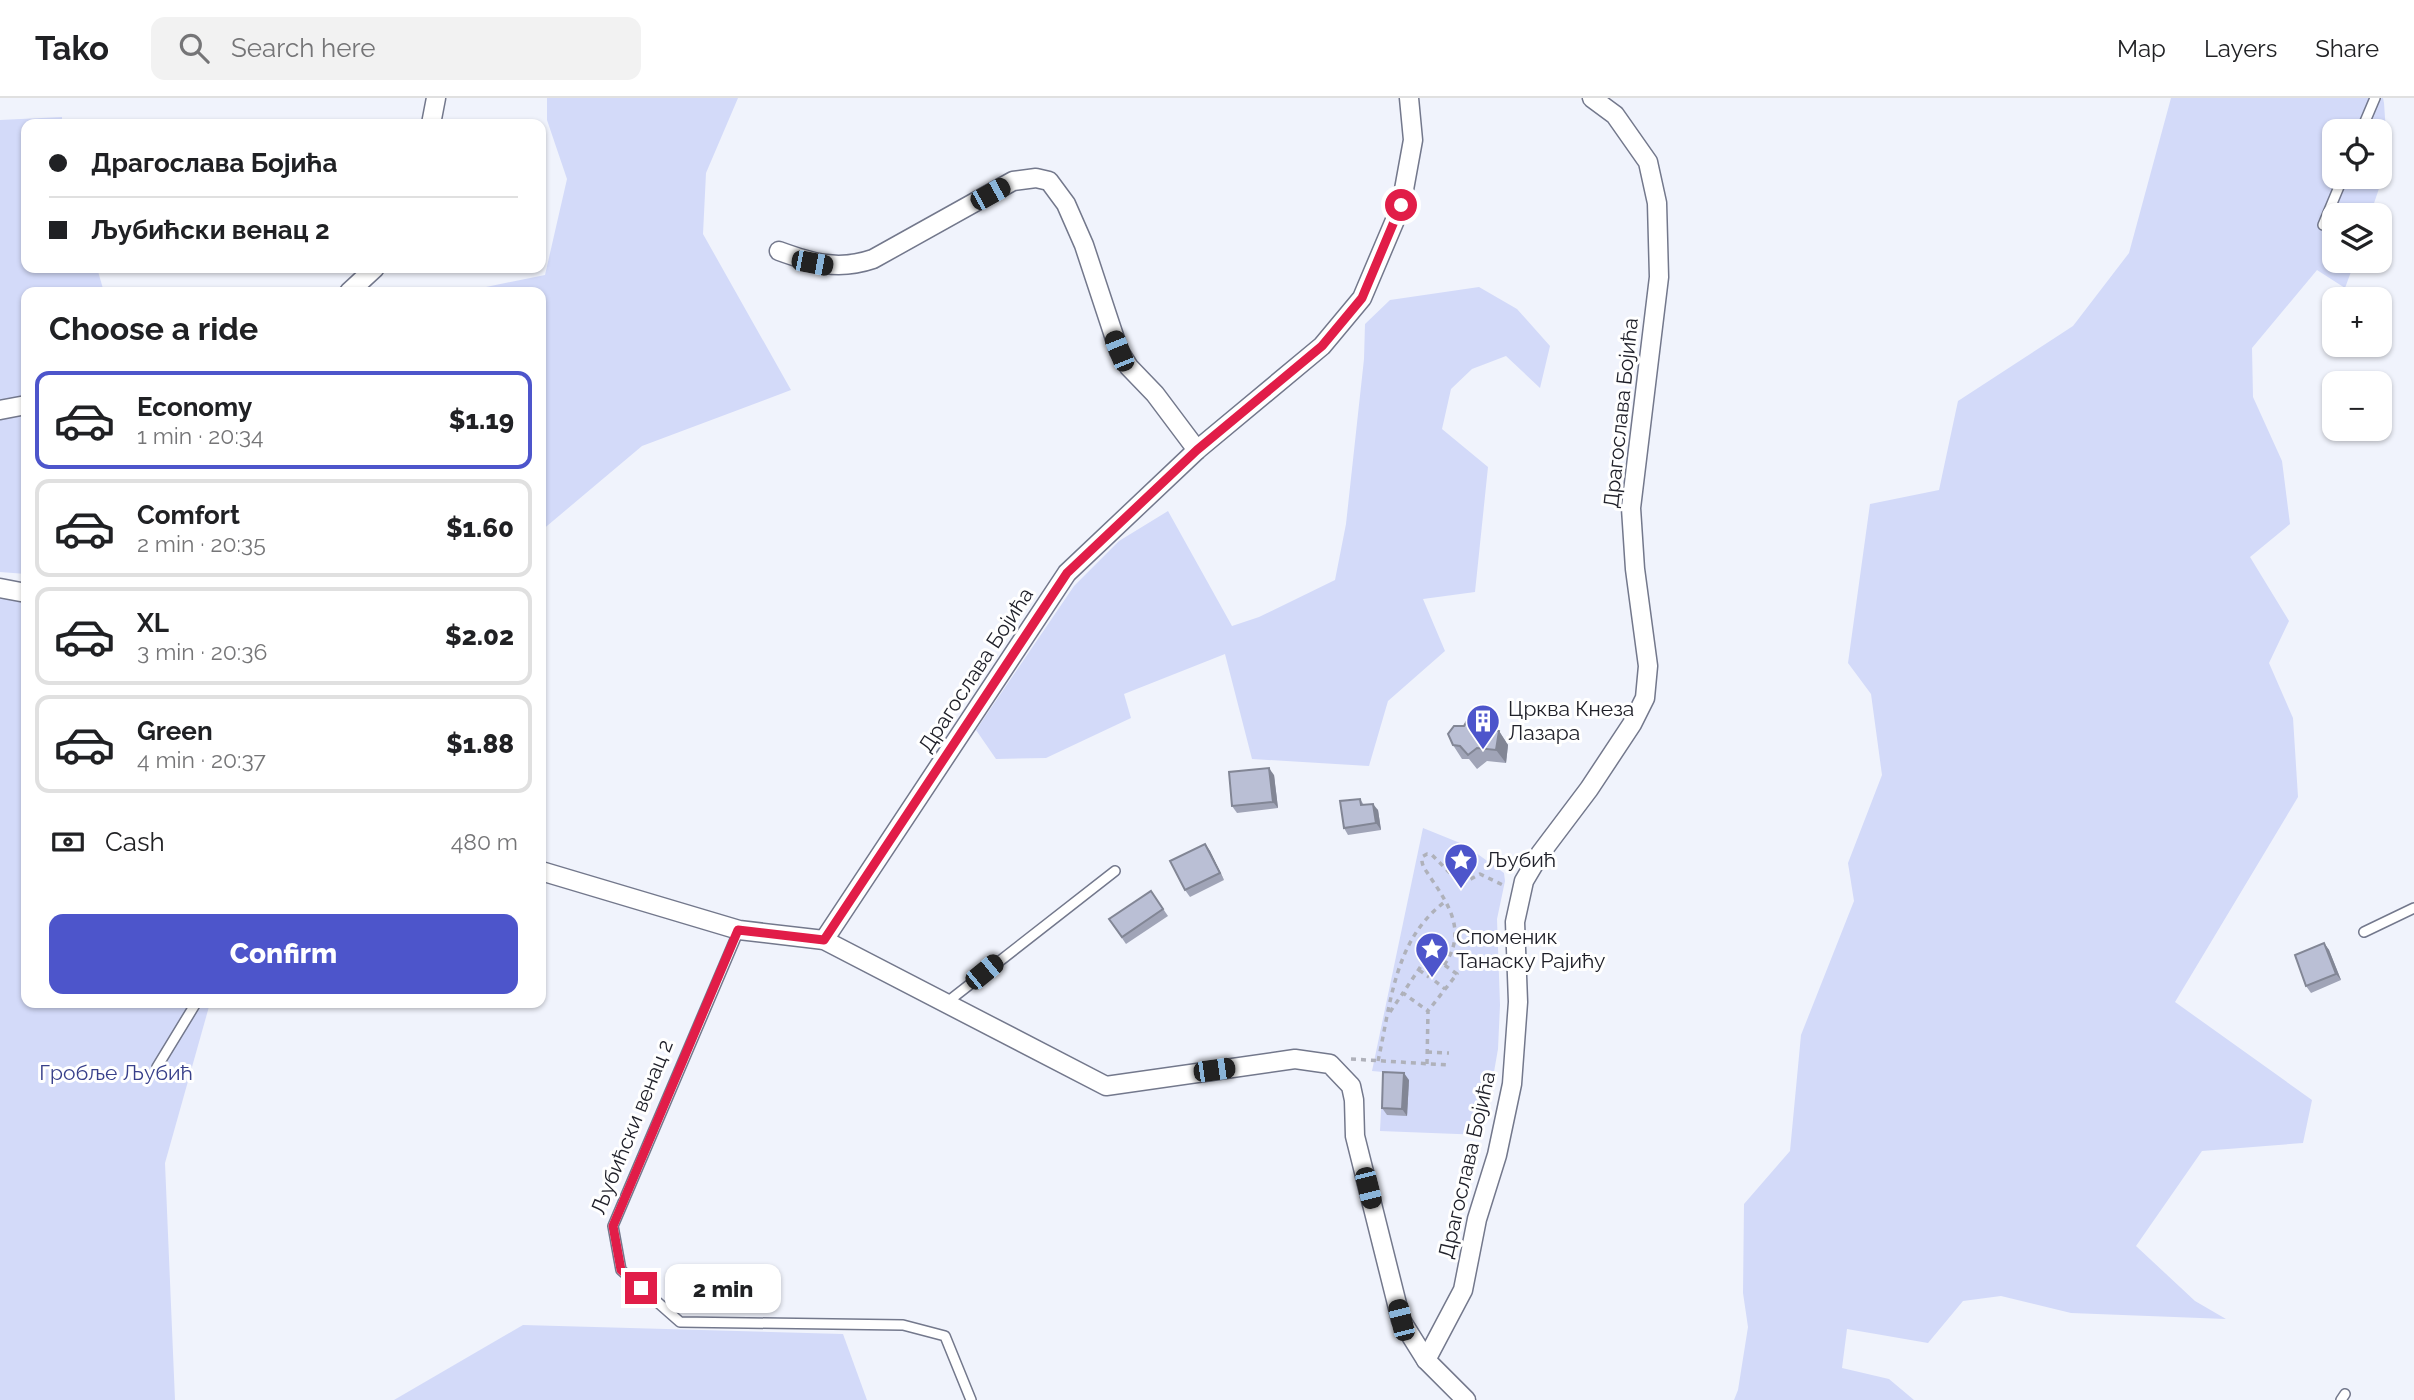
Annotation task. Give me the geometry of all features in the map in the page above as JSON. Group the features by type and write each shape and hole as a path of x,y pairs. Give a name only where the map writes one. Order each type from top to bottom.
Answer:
{"street":[{"path":"432,119 436,98"},
{"name":"Драгослава Бојића","path":"824,940 1067,573 1197,450 1322,346 1362,298 1401,205 1413,141 1409,98"},
{"name":"Драгослава Бојића","path":"1426,1360 1462,1290 1477,1219 1497,1155 1512,1084 1518,1002 1515,922 1520,891 1540,854 1589,789 1632,724 1645,698 1648,666 1635,569 1631,508 1659,277 1657,204 1648,162 1615,115 1592,98"},
{"path":"779,251 827,266 858,264 873,259 1013,181 1035,178 1049,181 1066,204 1084,245 1119,351 1197,450"},
{"path":"354,287 370,273"},
{"path":"0,410 21,406"},
{"path":"0,588 21,592"},
{"path":"546,873 738,930 824,940 1106,1086 1295,1059 1331,1064 1351,1086 1354,1100 1354,1136 1401,1320 1426,1360 1466,1400"}],"lane":[{"path":"2366,119 2375,98"},
{"path":"946,1003 1115,871"},
{"path":"2364,932 2414,908"},
{"name":"Љубићски венац 2","path":"738,930 613,1226 621,1270 680,1322 903,1325 945,1336 971,1400"},
{"path":"157,1067 193,1008"}],"path":[{"path":"1444,965 1450,957 1456,937 1446,901 1421,863 1425,854 1432,855 1459,882 1465,882 1480,874 1520,891"},
{"path":"1378,1061 1398,967 1406,946 1425,919 1446,901"},
{"path":"1388,1014 1429,954 1457,974 1428,1011 1427,1063"},
{"path":"1419,970 1429,977"},
{"path":"1434,981 1445,989"},
{"path":"1403,993 1428,1011"},
{"path":"1427,1052 1449,1053"},
{"path":"1331,1064 1338,1058 1448,1065"},
{"path":"1399,1073 1400,1062"}],"green space":[{"path":"547,98 738,98 706,173 703,234 791,390 642,446 546,527 546,287 486,287 546,273 567,179 547,120"},
{"path":"2171,98 2383,98 2385,119 2322,119 2322,189 2379,189 2374,203 2322,203 2322,273 2351,273 2345,287 2343,287 2317,270 2252,348 2253,397 2282,461 2290,524 2250,557 2289,621 2269,663 2293,718 2298,797 2175,1002 2312,1100 2303,1143 2202,1151 2136,1246 2195,1301 2226,1319 2071,1313 2001,1296 1963,1301 1928,1343 1847,1329 1842,1368 1889,1379 1914,1400 1734,1400 1748,1327 1743,1293 1744,1204 1790,1151 1801,1035 1854,901 1848,863 1882,775 1871,694 1848,663 1870,504 1939,490 1958,401 2073,326 2129,253"},
{"path":"62,117 21,119 21,273 98,273 103,287 21,287 21,574 0,572 0,120"},
{"path":"1479,287 1517,309 1550,346 1540,388 1506,356 1472,369 1451,389 1442,429 1488,467 1475,592 1423,599 1445,651 1388,701 1369,766 1252,759 1225,654 1124,694 1131,718 1046,758 996,759 976,730 1074,586 1119,541 1168,511 1232,626 1259,617 1335,580 1346,524 1364,359 1365,324 1390,300"},
{"name":"Гробље Љубић","path":"0,596 21,602 21,1008 209,1008 165,1163 175,1400 0,1400"},
{"path":"1423,828 1465,845 1504,873 1505,881 1497,919 1500,1005 1498,1049 1483,1135 1380,1131 1383,1072 1372,1071"},
{"path":"523,1325 843,1334 867,1400 394,1400"}],"building":[{"path":"1468,719 1485,729 1499,731 1496,750 1477,748 1468,755 1460,746 1453,745 1448,734 1454,726 1464,726"},
{"path":"1269,768 1273,802 1232,806 1229,772"},
{"path":"1360,799 1361,805 1373,804 1376,823 1344,828 1340,801"},
{"path":"1205,844 1220,873 1185,890 1170,861"},
{"path":"1151,891 1163,909 1122,937 1109,919"},
{"path":"2324,943 2336,974 2306,986 2295,955"},
{"path":"1383,1072 1404,1073 1402,1109 1382,1108"}],"place":[{"name":"Црква Кнеза Лазара","path":"1483,751"},
{"name":"Љубић","path":"1461,890"},
{"name":"Споменик Танаску Рајићу","path":"1432,979"}],"route":[{"path":"641,1288 621,1270 613,1226 738,930 824,940 1067,573 1197,450 1322,346 1362,298 1401,205"}]}
